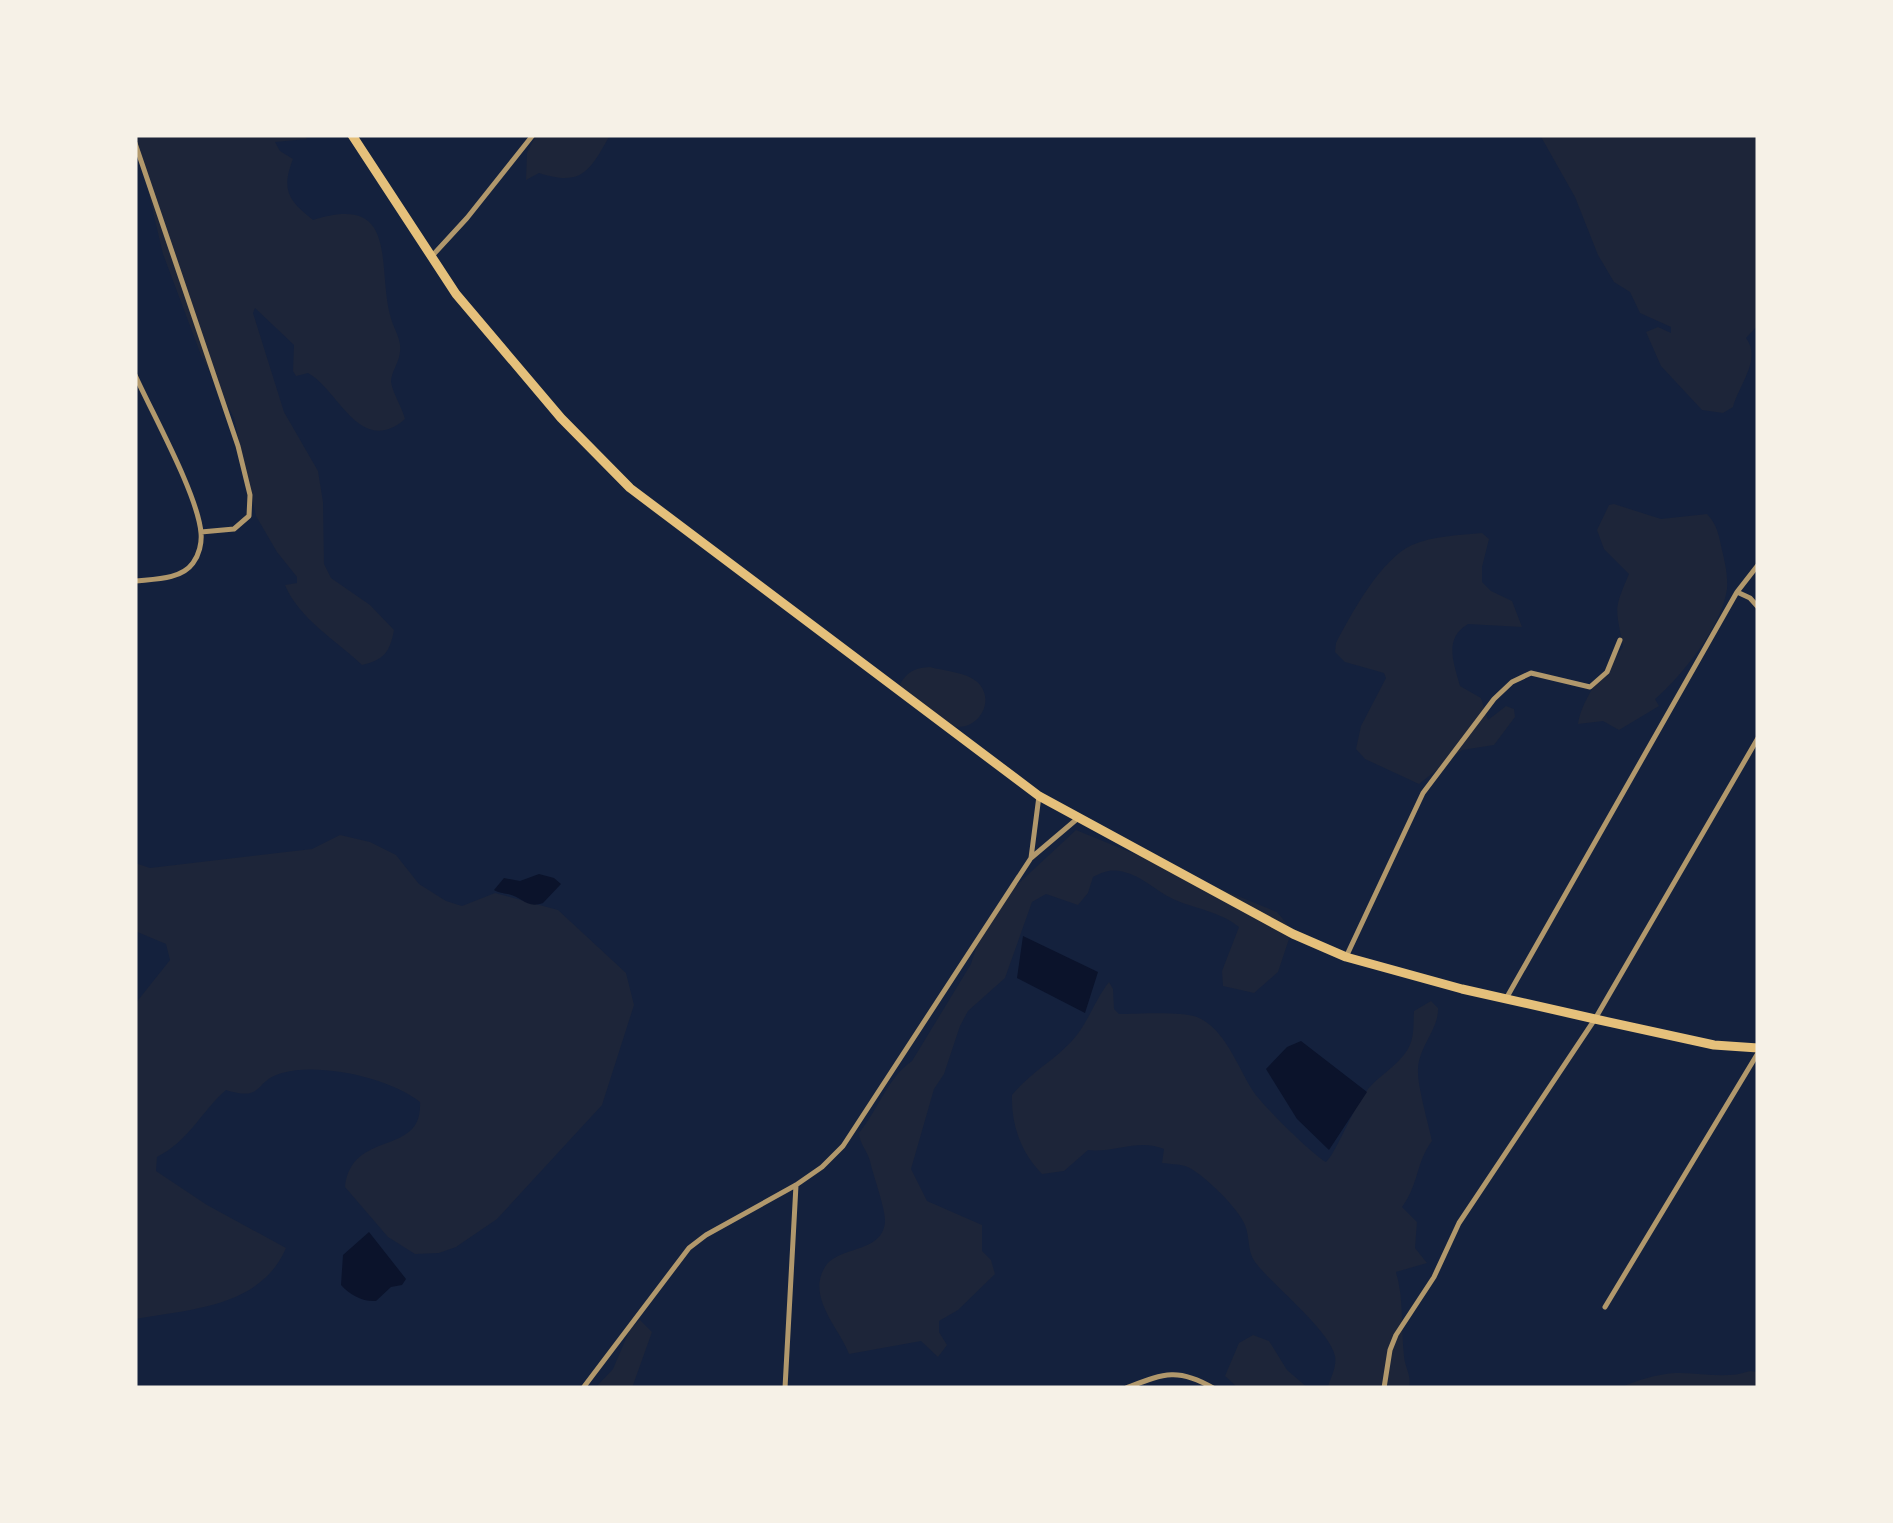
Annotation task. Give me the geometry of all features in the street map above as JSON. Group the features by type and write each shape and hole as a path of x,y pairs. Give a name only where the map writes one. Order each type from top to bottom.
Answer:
{"main road":[{"path":"352,135 456,294 510,362 630,488 1039,796 1293,934 1346,957 1506,1000 1758,1050"}],"street":[{"path":"431,257 533,135"},
{"path":"135,142 238,446 250,495 249,516 234,529 201,532"},
{"path":"135,375 185,485 201,532 200,549 186,570 170,577 135,582"},
{"path":"1506,1000 1736,592 1758,566"},
{"path":"1736,592 1758,607"},
{"path":"1346,957 1423,792 1494,699 1512,682 1531,673 1590,687 1608,672 1620,640"},
{"path":"1384,1388 1396,1335 1434,1277 1459,1224 1595,1020 1758,738"},
{"path":"1031,858 1039,796"},
{"path":"583,1388 689,1248 822,1167 867,1112 1031,858 1077,819"},
{"path":"1606,1308 1758,1050"},
{"path":"785,1388 796,1184"},
{"path":"1126,1388 1177,1373 1213,1388"}],"shaded area":[{"path":"135,135 304,135 307,139 275,142 280,151 293,159 287,187 293,200 313,220 340,214 359,216 372,225 379,238 386,295 400,347 391,382 405,419 389,429 375,431 362,426 319,381 308,373 296,376 294,345 255,308 253,313 284,412 318,471 324,564 331,578 370,605 394,630 388,649 376,661 362,665 309,619 285,585 297,583 297,577 256,516 234,418 201,355 163,254"},
{"path":"536,135 610,135 583,173 565,178 539,173 526,180 527,153"},
{"path":"1540,135 1758,135 1758,325 1746,338 1752,355 1733,407 1723,413 1702,410 1661,366 1646,332 1658,327 1671,333 1671,327 1640,313 1630,292 1614,282 1598,255 1575,197"},
{"path":"1609,505 1661,519 1707,514 1719,535 1727,584 1724,603 1709,634 1688,664 1655,699 1659,706 1619,730 1603,721 1578,724 1590,693 1623,647 1617,610 1629,574 1604,549 1597,530"},
{"path":"1482,533 1489,539 1482,582 1512,601 1522,627 1468,624 1455,637 1453,660 1460,686 1481,698 1488,720 1506,706 1514,709 1515,717 1494,745 1462,750 1419,784 1365,759 1356,749 1361,726 1386,678 1384,673 1345,662 1335,652 1336,643 1368,588 1400,552 1429,540"},
{"path":"930,667 976,681 985,697 977,720 961,727 951,726 904,696 900,684 906,676 916,669"},
{"path":"1076,830 1277,912 1287,924 1289,939 1278,972 1254,993 1223,986 1222,971 1239,927 1173,899 1124,872 1108,871 1093,877 1088,893 1078,905 1046,894 1032,902 1005,978 968,1011 960,1026 944,1074 934,1089 911,1169 927,1201 982,1225 982,1251 991,1260 995,1274 958,1310 939,1321 939,1332 947,1345 938,1357 921,1341 849,1354 819,1290 820,1278 831,1260 876,1239 885,1222 859,1133 896,1076 912,1061 971,964 1005,896"},
{"path":"340,835 370,842 396,855 419,884 446,901 462,906 495,893 558,910 626,973 634,1005 602,1105 497,1219 456,1247 439,1253 415,1254 388,1237 345,1187 350,1169 360,1157 411,1131 418,1119 420,1102 373,1079 334,1071 282,1073 247,1094 226,1090 178,1143 157,1157 156,1171 207,1205 286,1248 275,1268 242,1294 201,1308 135,1319 135,1004 170,960 166,944 135,931 135,863 150,868 312,849"},
{"path":"539,874 561,884 543,903 528,904 494,890 504,878 520,881"},
{"path":"1023,936 1098,972 1085,1013 1017,978"},
{"path":"1109,982 1114,1009 1119,1014 1181,1014 1207,1022 1223,1039 1258,1097 1326,1162 1364,1094 1408,1049 1414,1011 1431,1001 1438,1008 1418,1069 1432,1141 1402,1207 1417,1222 1415,1248 1427,1263 1396,1272 1409,1388 1316,1388 1328,1386 1332,1375 1335,1356 1331,1345 1255,1262 1245,1225 1235,1210 1192,1169 1162,1163 1164,1149 1136,1145 1088,1150 1064,1171 1042,1174 1028,1157 1013,1117 1012,1095 1071,1042"},
{"path":"1301,1041 1367,1092 1329,1150 1297,1119 1266,1069 1287,1047"},
{"path":"369,1232 406,1279 376,1301 357,1297 341,1285 343,1255"},
{"path":"640,1320 652,1332 632,1388 595,1388 613,1369 630,1329"},
{"path":"1253,1335 1269,1341 1287,1370 1308,1388 1238,1388 1225,1376 1239,1343"},
{"path":"1758,1372 1758,1388 1620,1388 1669,1374"}]}
